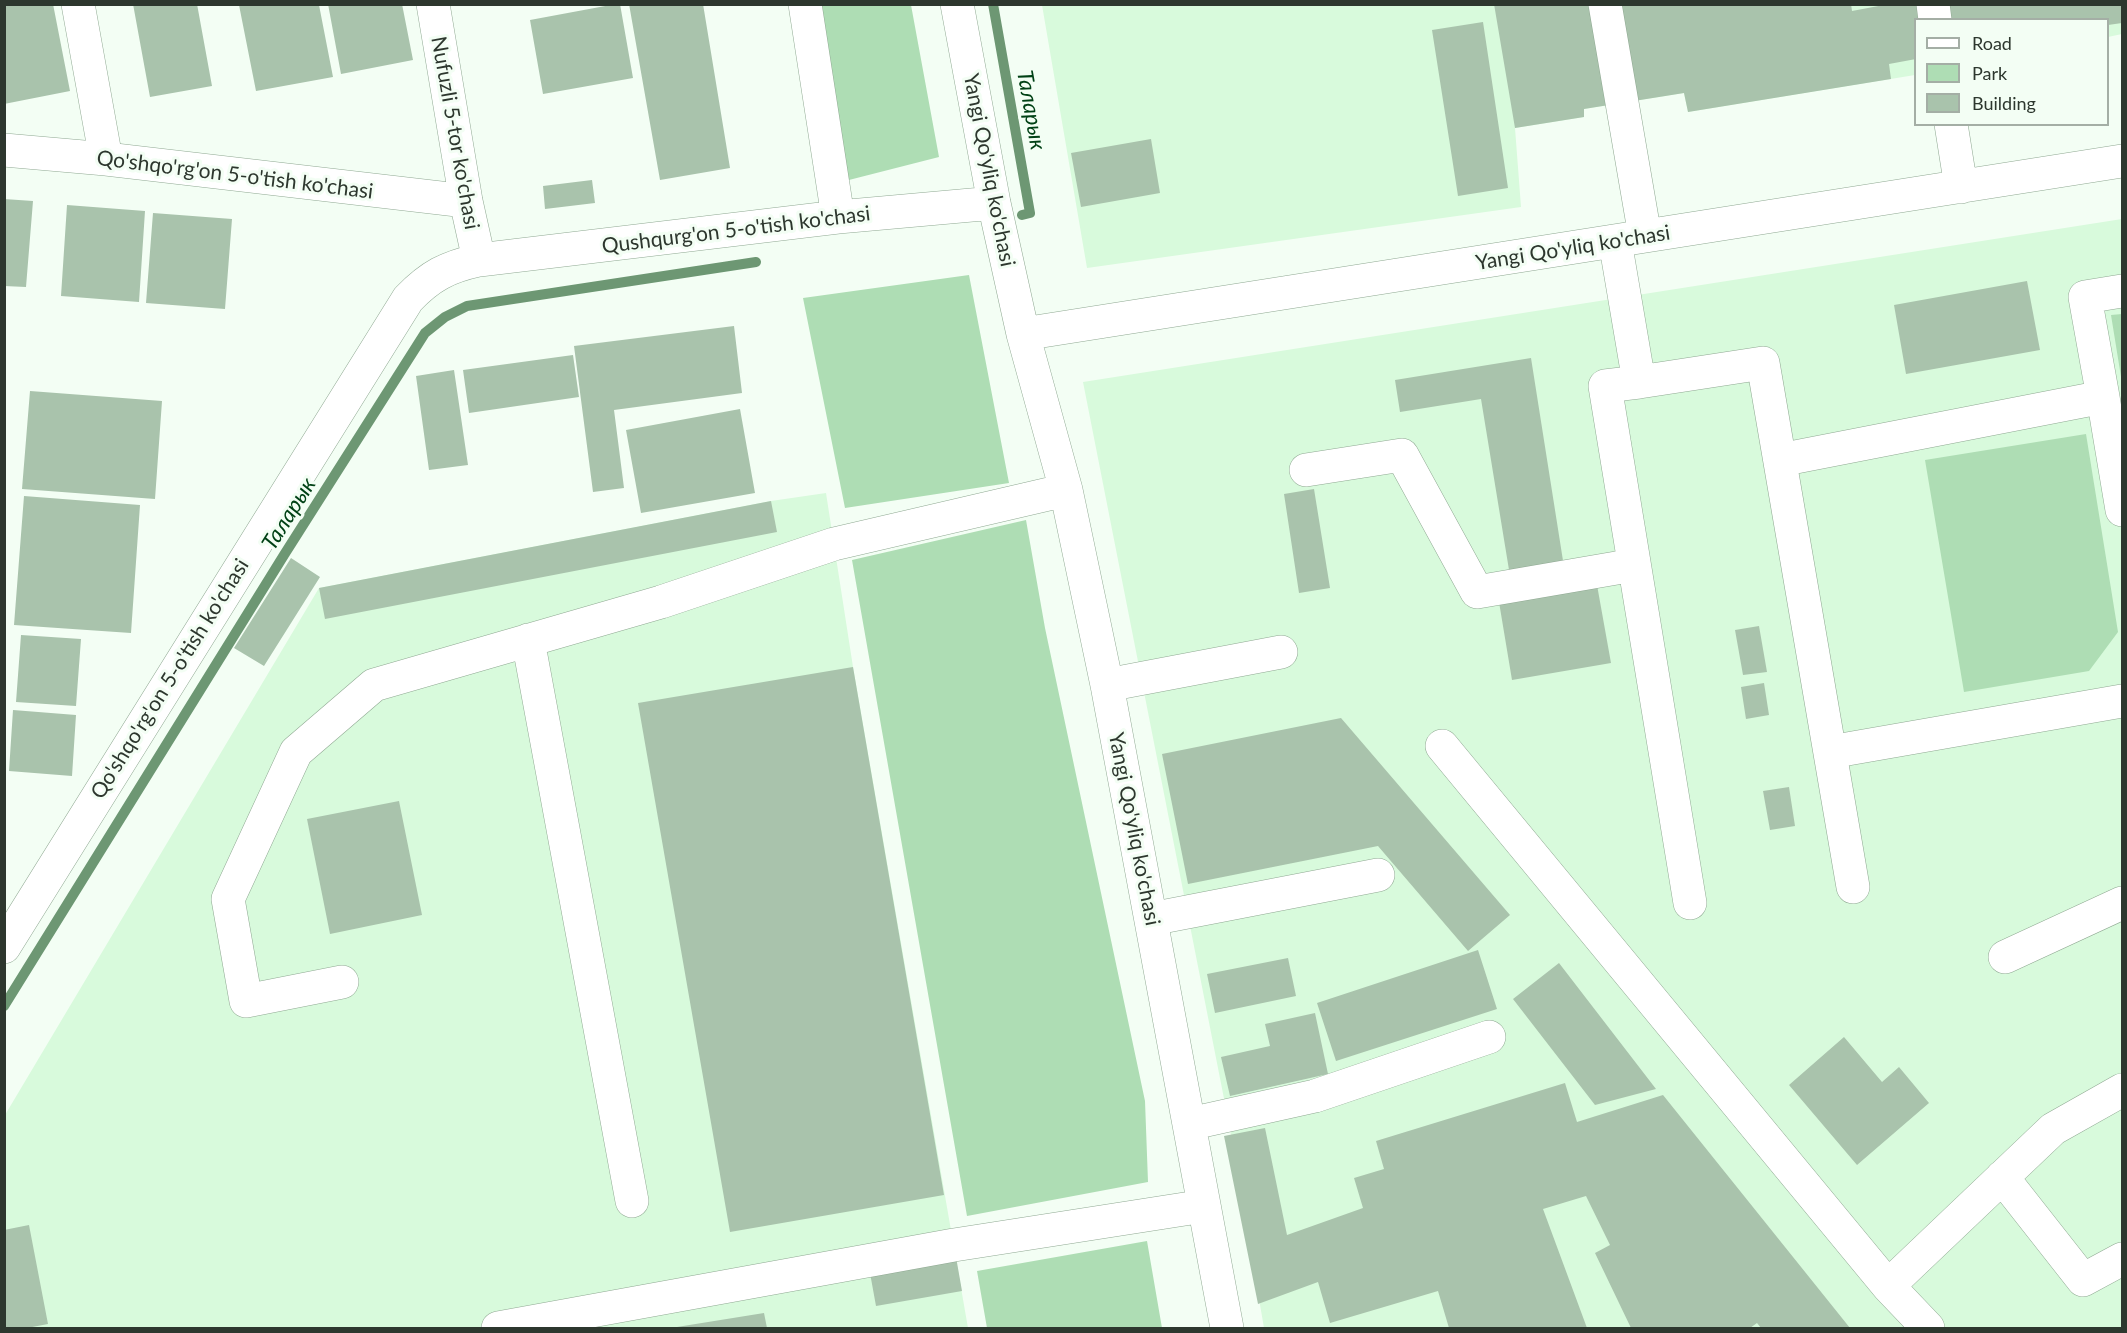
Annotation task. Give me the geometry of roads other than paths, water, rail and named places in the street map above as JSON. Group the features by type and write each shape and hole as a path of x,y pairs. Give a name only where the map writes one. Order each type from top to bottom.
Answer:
{"street":[{"path":"78,4 105,159"},
{"name":"Nufuzli 5-tor ko'chasi","path":"433,4 478,260"},
{"path":"805,4 838,217"},
{"name":"Yangi Qo'yliq ko'chasi","path":"957,4 994,202 1023,334 1066,490 1107,685 1227,1329"},
{"path":"1605,4 1630,238 1639,382"},
{"path":"1951,126 1961,187"},
{"name":"Qo'shqo'rg'on 5-o'tish ko'chasi","path":"4,150 105,159 466,201"},
{"name":"Yangi Qo'yliq ko'chasi","path":"1023,334 2122,161"},
{"name":"Qushqurg'on 5-o'tish ko'chasi","path":"478,260 838,217 994,202"},
{"name":"Qo'shqo'rg'on 5-o'tish ko'chasi","path":"4,947 408,299 423,283 440,272 478,260"},
{"path":"2122,291 2085,297 2122,510"},
{"path":"1690,903 1605,386 1763,363 1852,887"},
{"path":"1780,460 2103,398"},
{"path":"1306,470 1402,455 1477,592 1634,565"},
{"path":"342,982 246,1001 228,899 296,752 374,685 661,602 834,544 1066,490"},
{"path":"528,640 632,1201"},
{"path":"1107,685 1281,652"},
{"path":"1830,752 2122,701"},
{"path":"1442,746 1888,1286 1928,1329"},
{"path":"1151,919 1378,875"},
{"path":"2005,957 2122,903"},
{"path":"1189,1124 1315,1096 1489,1037"},
{"path":"1888,1286 2053,1129 2122,1090"},
{"path":"2002,1177 2083,1280 2122,1258"},
{"path":"516,1327 954,1245 1204,1206"}],"waterway":[{"name":"Таларык","path":"993,4 1030,213 1022,215"},
{"name":"Таларык","path":"4,1006 284,555 425,333 445,317 467,306 756,262"}]}
